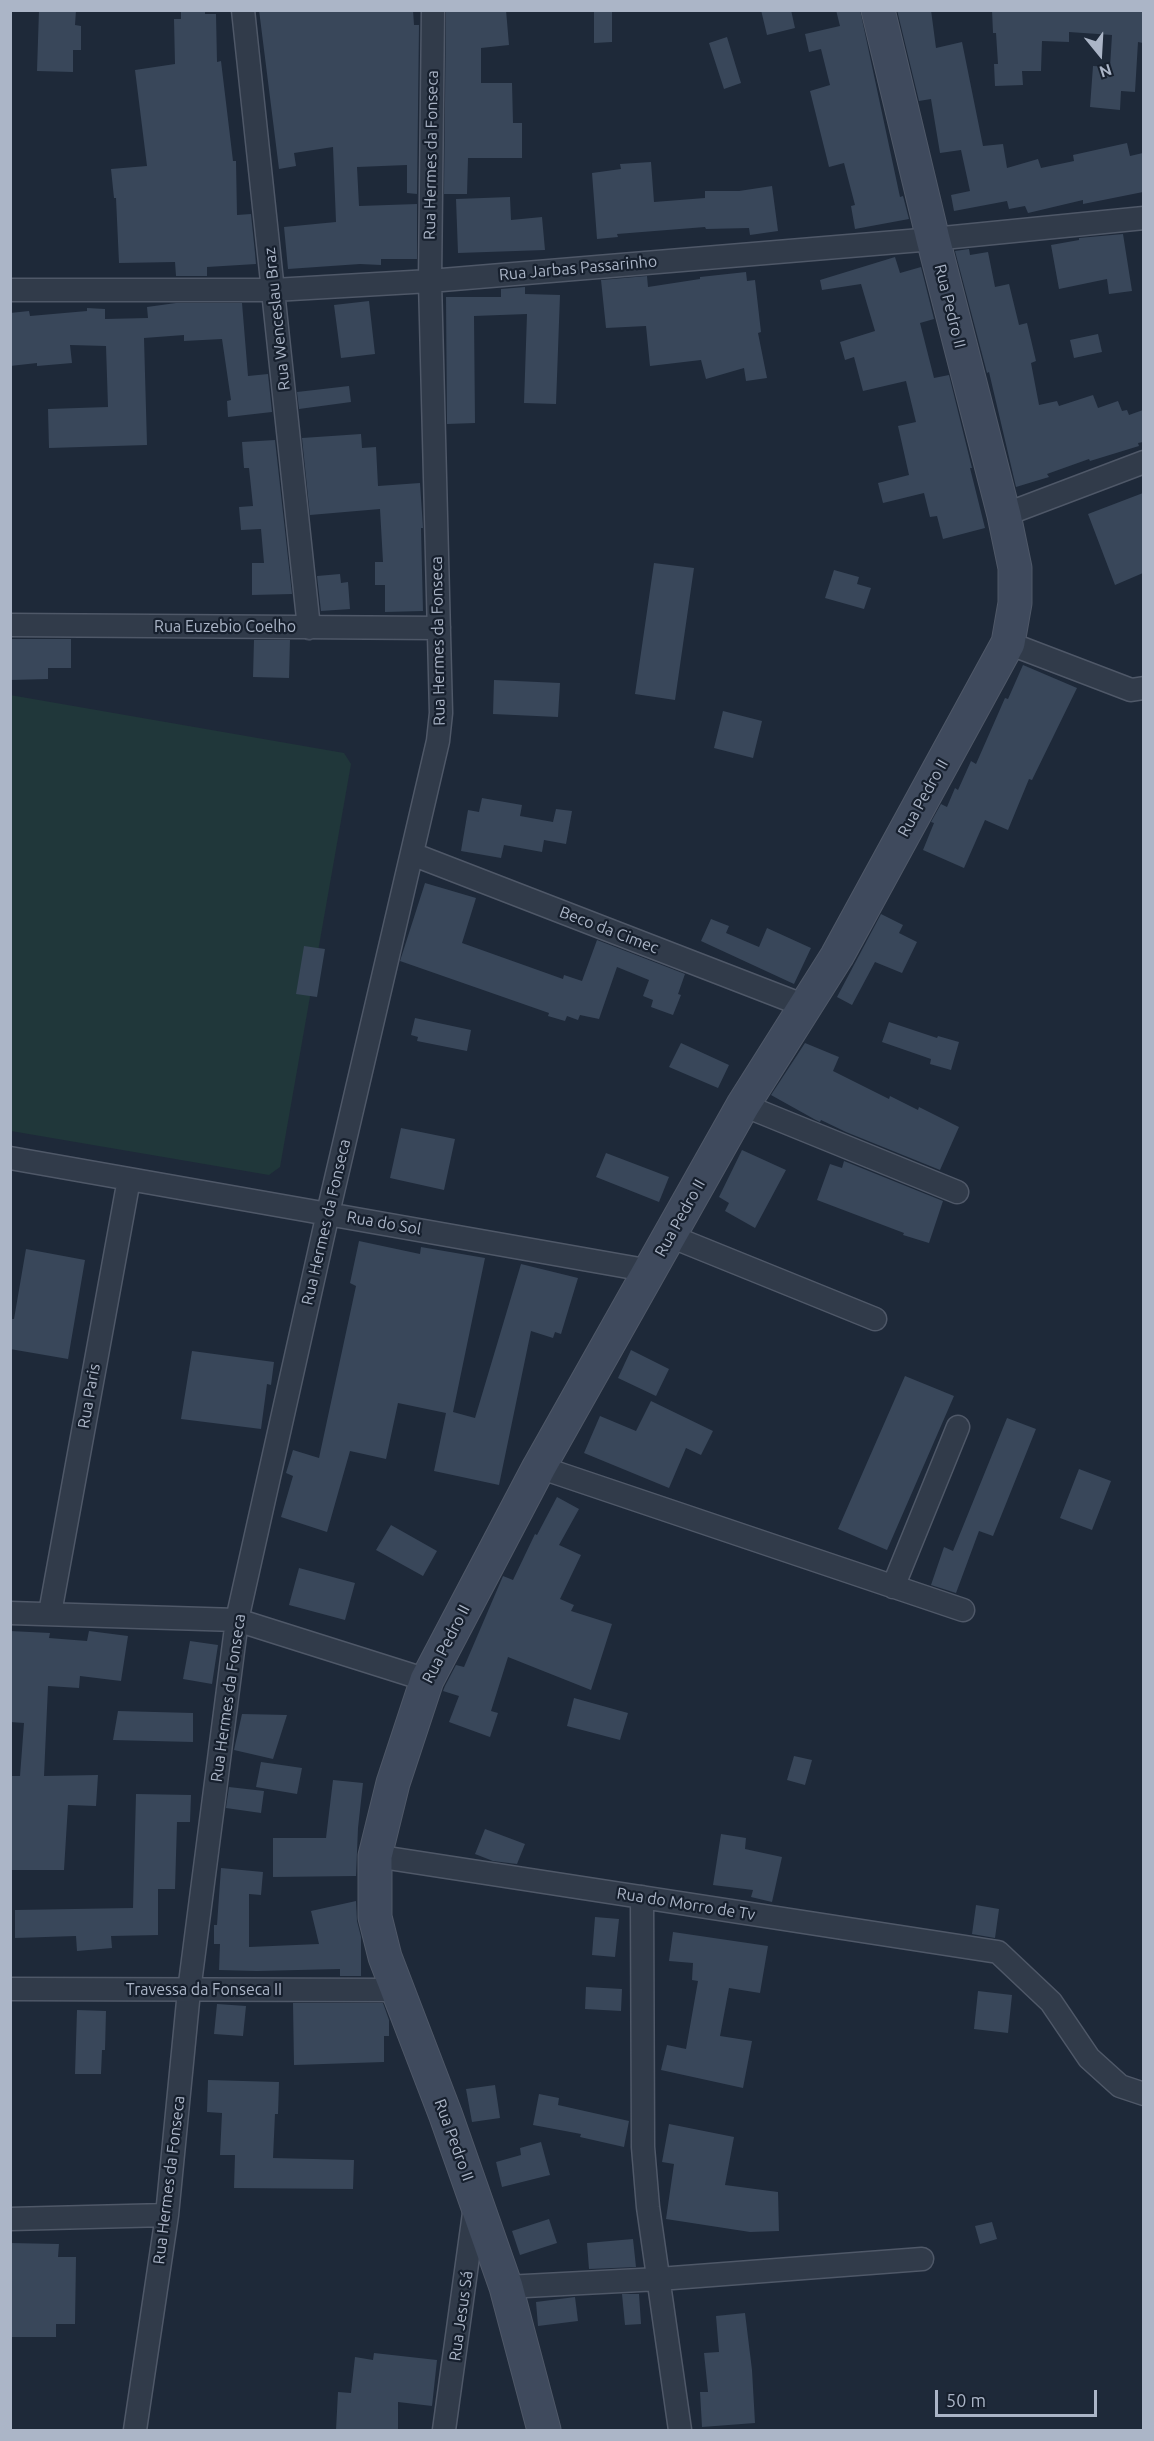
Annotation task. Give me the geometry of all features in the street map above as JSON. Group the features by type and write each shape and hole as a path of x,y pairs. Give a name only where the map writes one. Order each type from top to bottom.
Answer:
{"street":[{"name":"Rua Wenceslau Braz","path":"243,10 309,628"},
{"name":"Rua Hermes da Fonseca","path":"135,2430 167,2215 189,1991 237,1620 328,1213 438,741 441,713 430,281 433,10"},
{"name":"Rua Pedro II","path":"544,2430 506,2287 446,2116 385,1957 375,1917 375,1856 393,1783 427,1680 539,1467 743,1105 837,956 1008,643 1015,603 1015,568 1004,515 933,239 879,10"},
{"name":"Rua Jarbas Passarinho","path":"10,290 274,290 430,281 933,239 1143,218"},
{"path":"1004,515 1143,462"},
{"name":"Rua Euzebio Coelho","path":"10,626 439,628"},
{"path":"1008,643 1131,690 1143,688"},
{"name":"Beco da Cimec","path":"412,854 805,1006"},
{"path":"743,1105 957,1192"},
{"name":"Rua do Sol","path":"10,1158 651,1271"},
{"name":"Rua Paris","path":"50,1613 129,1179"},
{"path":"670,1236 875,1319"},
{"path":"893,1587 958,1427"},
{"path":"539,1467 963,1610"},
{"path":"10,1613 237,1620 427,1680"},
{"name":"Rua do Morro de Tv","path":"375,1856 998,1952 1051,2002 1089,2058 1120,2086 1143,2094"},
{"path":"642,1897 644,2147 648,2207 680,2430"},
{"name":"Travessa da Fonseca II","path":"10,1989 398,1990"},
{"name":"Rua Jesus Sá","path":"444,2430 476,2201"},
{"path":"10,2219 167,2215"},
{"path":"506,2287 659,2279 922,2259"}],"green space":[{"path":"10,695 344,753 351,764 280,1167 269,1175 11,1131"}],"building":[{"path":"39,10 76,10 75,25 81,26 81,50 73,50 73,72 37,71"},
{"path":"181,10 205,10 205,14 216,14 217,62 221,61 233,161 236,161 237,215 251,214 255,253 256,264 207,267 207,276 176,276 175,262 119,263 116,198 114,198 111,169 147,166 135,70 175,64 174,19 181,19"},
{"path":"259,10 413,10 414,25 419,25 417,194 407,193 407,165 357,167 359,206 417,204 417,259 381,259 381,265 360,264 288,269 284,227 336,222 333,147 294,153 296,166 279,169"},
{"path":"446,10 506,10 509,45 481,48 481,83 512,83 513,123 522,123 522,158 468,158 467,194 444,194"},
{"path":"594,10 612,10 612,42 594,43"},
{"path":"761,10 791,10 795,28 767,35"},
{"path":"836,10 860,10 900,197 903,196 909,219 855,229 851,206 855,205 844,163 829,167 810,91 830,85 821,49 809,52 805,34 840,26"},
{"path":"897,10 931,10 936,48 962,42 983,146 1003,144 1007,168 1038,159 1041,168 1074,161 1073,155 1127,143 1130,156 1143,153 1143,192 1083,204 1083,200 1028,213 1025,206 1009,209 1007,201 954,211 951,195 970,191 961,150 940,153 931,99 919,101"},
{"path":"992,10 1143,10 1143,43 1138,42 1135,92 1121,91 1120,110 1090,107 1093,66 1110,67 1112,35 1069,32 1069,42 1042,41 1041,71 1022,71 1023,85 995,86 994,64 998,64"},
{"path":"727,37 741,83 724,89 709,43"},
{"path":"651,162 654,202 705,198 705,191 739,191 772,186 778,231 750,235 749,228 706,229 705,227 617,234 618,237 597,239 592,173 621,169 620,164"},
{"path":"510,197 511,220 542,217 545,250 458,253 456,199"},
{"path":"1123,234 1132,291 1109,294 1107,279 1059,289 1051,245 1079,240 1079,238"},
{"path":"969,249 970,255 988,252 995,287 1009,284 1019,325 1027,323 1036,361 1031,363 1039,405 1057,401 1059,406 1093,395 1098,408 1118,401 1122,411 1127,410 1129,415 1143,410 1143,442 1138,443 1139,446 1090,461 1089,459 1047,474 1049,477 1016,487 989,372 987,373 955,251"},
{"path":"895,257 900,273 921,267 934,319 920,323 934,378 949,375 985,528 943,539 937,516 930,517 924,493 883,503 878,483 909,475 898,426 916,422 906,381 863,391 854,357 845,360 840,342 875,331 861,284 822,290 820,280"},
{"path":"746,272 747,281 755,280 761,332 758,333 767,378 746,381 744,368 706,379 701,360 650,366 646,326 606,328 601,280 647,276 648,287 700,279 700,277"},
{"path":"525,287 525,294 560,295 556,404 524,403 527,314 474,316 475,423 447,424 446,297 501,297 501,289"},
{"path":"369,301 375,354 341,358 334,305"},
{"path":"176,303 242,303 248,376 268,374 272,412 228,417 227,401 231,400 222,339 184,341 184,335 144,338 147,445 49,448 48,409 108,407 106,346 70,345 72,363 10,366 10,313 29,311 30,316 87,311 87,308 105,309 105,319 148,318 147,307"},
{"path":"1098,334 1102,352 1074,358 1070,340"},
{"path":"349,386 351,402 299,409 297,392"},
{"path":"361,434 362,448 376,447 378,486 420,483 423,528 421,528 423,611 385,612 385,585 375,585 375,562 383,562 380,509 310,515 302,438"},
{"path":"275,440 292,594 252,595 252,563 264,563 261,529 241,530 239,507 253,506 249,468 244,468 242,442"},
{"path":"1143,493 1143,573 1115,585 1088,514"},
{"path":"654,563 694,568 675,700 635,694"},
{"path":"834,570 859,577 857,584 871,588 864,609 825,598"},
{"path":"340,574 341,583 348,582 350,609 321,611 317,576"},
{"path":"10,639 71,639 71,668 48,668 48,679 10,680"},
{"path":"254,640 290,640 289,678 253,677"},
{"path":"1023,665 1077,688 1032,780 1029,779 1008,830 985,820 964,868 923,850 934,823 931,822 941,804 947,807 955,788 958,790 971,761 976,764 1005,698 1008,699"},
{"path":"494,680 560,683 558,717 493,714"},
{"path":"723,711 762,721 753,758 714,748"},
{"path":"482,798 522,805 520,816 553,822 556,809 572,811 566,844 544,840 542,852 504,845 501,858 461,851 468,810 479,812"},
{"path":"425,883 476,898 462,943 563,979 564,975 582,981 597,940 685,974 678,994 681,995 673,1015 651,1007 653,1000 643,996 649,980 617,967 599,1019 580,1015 578,1020 567,1016 565,1021 548,1016 549,1013 400,961"},
{"path":"881,914 903,925 899,933 917,942 902,973 875,962 852,1005 837,997"},
{"path":"711,919 729,926 726,933 759,947 767,928 811,948 794,984 701,941"},
{"path":"304,946 325,949 317,997 296,994"},
{"path":"415,1018 471,1030 467,1051 417,1041 418,1037 411,1035"},
{"path":"889,1022 937,1038 938,1036 959,1042 951,1070 930,1064 931,1059 882,1042"},
{"path":"681,1043 729,1065 718,1088 669,1067"},
{"path":"805,1043 839,1057 833,1071 889,1099 890,1096 918,1110 919,1107 959,1127 940,1170 821,1120 820,1122 771,1095"},
{"path":"401,1128 455,1139 444,1190 390,1178"},
{"path":"742,1150 786,1170 755,1228 725,1211 729,1203 719,1197"},
{"path":"606,1153 669,1177 659,1202 596,1177"},
{"path":"844,1161 943,1201 929,1243 903,1235 904,1233 817,1200 830,1164 842,1168"},
{"path":"359,1241 420,1254 421,1247 485,1258 453,1412 475,1418 521,1264 578,1278 561,1334 555,1332 553,1338 531,1331 499,1485 434,1471 446,1413 398,1403 386,1459 350,1451 327,1532 281,1517 293,1476 286,1473 293,1450 319,1458 356,1286 350,1283"},
{"path":"26,1249 85,1260 68,1359 10,1349 10,1319 14,1319"},
{"path":"631,1350 669,1369 656,1396 618,1378"},
{"path":"192,1351 274,1362 271,1385 267,1384 261,1429 181,1419"},
{"path":"905,1376 954,1396 887,1550 838,1529"},
{"path":"651,1401 713,1431 701,1455 686,1448 669,1488 584,1453 600,1416 636,1431"},
{"path":"1007,1418 1036,1429 993,1536 979,1531 956,1593 931,1585 944,1547 953,1551"},
{"path":"1079,1469 1111,1481 1092,1530 1060,1518"},
{"path":"557,1497 579,1509 559,1545 581,1555 560,1599 574,1605 571,1611 612,1624 591,1690 508,1657 491,1711 498,1713 490,1737 449,1722 459,1696 443,1691 445,1686 456,1665 464,1667 503,1576 513,1580 535,1534 537,1535"},
{"path":"391,1525 437,1551 423,1576 376,1550"},
{"path":"299,1568 355,1583 345,1620 289,1605"},
{"path":"10,1631 50,1633 49,1638 87,1641 89,1631 128,1636 121,1681 80,1676 79,1688 48,1686 44,1776 98,1775 96,1806 68,1805 64,1870 10,1870 10,1776 20,1776 24,1723 10,1722"},
{"path":"190,1641 218,1645 212,1684 183,1679"},
{"path":"574,1698 628,1713 620,1740 567,1726"},
{"path":"118,1711 193,1713 193,1742 113,1740"},
{"path":"242,1714 287,1715 273,1759 234,1750"},
{"path":"794,1756 812,1760 805,1785 787,1780"},
{"path":"261,1762 302,1768 297,1794 256,1787"},
{"path":"333,1780 363,1783 356,1876 273,1877 273,1838 326,1838"},
{"path":"229,1787 264,1791 261,1813 226,1808"},
{"path":"136,1794 191,1795 190,1822 177,1822 175,1889 158,1889 158,1935 111,1936 112,1948 77,1951 76,1936 15,1938 15,1910 133,1908"},
{"path":"485,1829 525,1844 517,1864 493,1861 475,1854"},
{"path":"721,1834 746,1838 745,1849 782,1857 772,1902 751,1897 753,1890 713,1885"},
{"path":"221,1868 263,1872 261,1895 249,1894 249,1947 319,1944 311,1911 356,1901 361,1937 361,1976 340,1976 340,1969 219,1970 220,1944 214,1944 214,1925 217,1925"},
{"path":"976,1905 999,1909 995,1938 972,1934"},
{"path":"595,1917 619,1919 615,1957 592,1955"},
{"path":"673,1932 768,1946 760,1993 729,1988 720,2036 752,2041 743,2088 661,2070 667,2045 686,2049 698,1981 692,1980 693,1963 669,1961"},
{"path":"586,1987 622,1989 621,2011 585,2009"},
{"path":"978,1991 1012,1995 1008,2033 974,2029"},
{"path":"293,2003 383,2003 389,2020 389,2036 384,2036 384,2062 294,2065"},
{"path":"217,2004 246,2006 243,2036 214,2034"},
{"path":"77,2010 106,2011 105,2050 102,2050 101,2074 75,2074"},
{"path":"208,2080 279,2082 273,2158 354,2160 353,2189 234,2188 235,2155 220,2155 222,2113 207,2112"},
{"path":"495,2085 500,2118 472,2122 466,2089"},
{"path":"539,2094 559,2098 558,2105 629,2121 624,2147 580,2137 581,2134 533,2125"},
{"path":"669,2124 734,2137 725,2185 778,2192 779,2231 750,2232 666,2219 674,2164 662,2162"},
{"path":"541,2142 550,2175 502,2187 496,2162 521,2155 520,2148"},
{"path":"549,2219 557,2243 520,2255 512,2231"},
{"path":"992,2222 997,2239 980,2244 975,2226"},
{"path":"633,2239 636,2267 589,2269 587,2243"},
{"path":"10,2243 59,2244 58,2257 76,2257 75,2324 56,2324 56,2337 10,2337"},
{"path":"622,2294 639,2294 641,2324 625,2325"},
{"path":"575,2297 578,2321 538,2326 536,2302"},
{"path":"745,2313 752,2370 755,2423 702,2427 700,2392 708,2392 704,2353 719,2352 716,2316"},
{"path":"374,2353 437,2360 432,2406 398,2402 398,2430 336,2430 338,2392 351,2393 355,2357 373,2360"}]}
